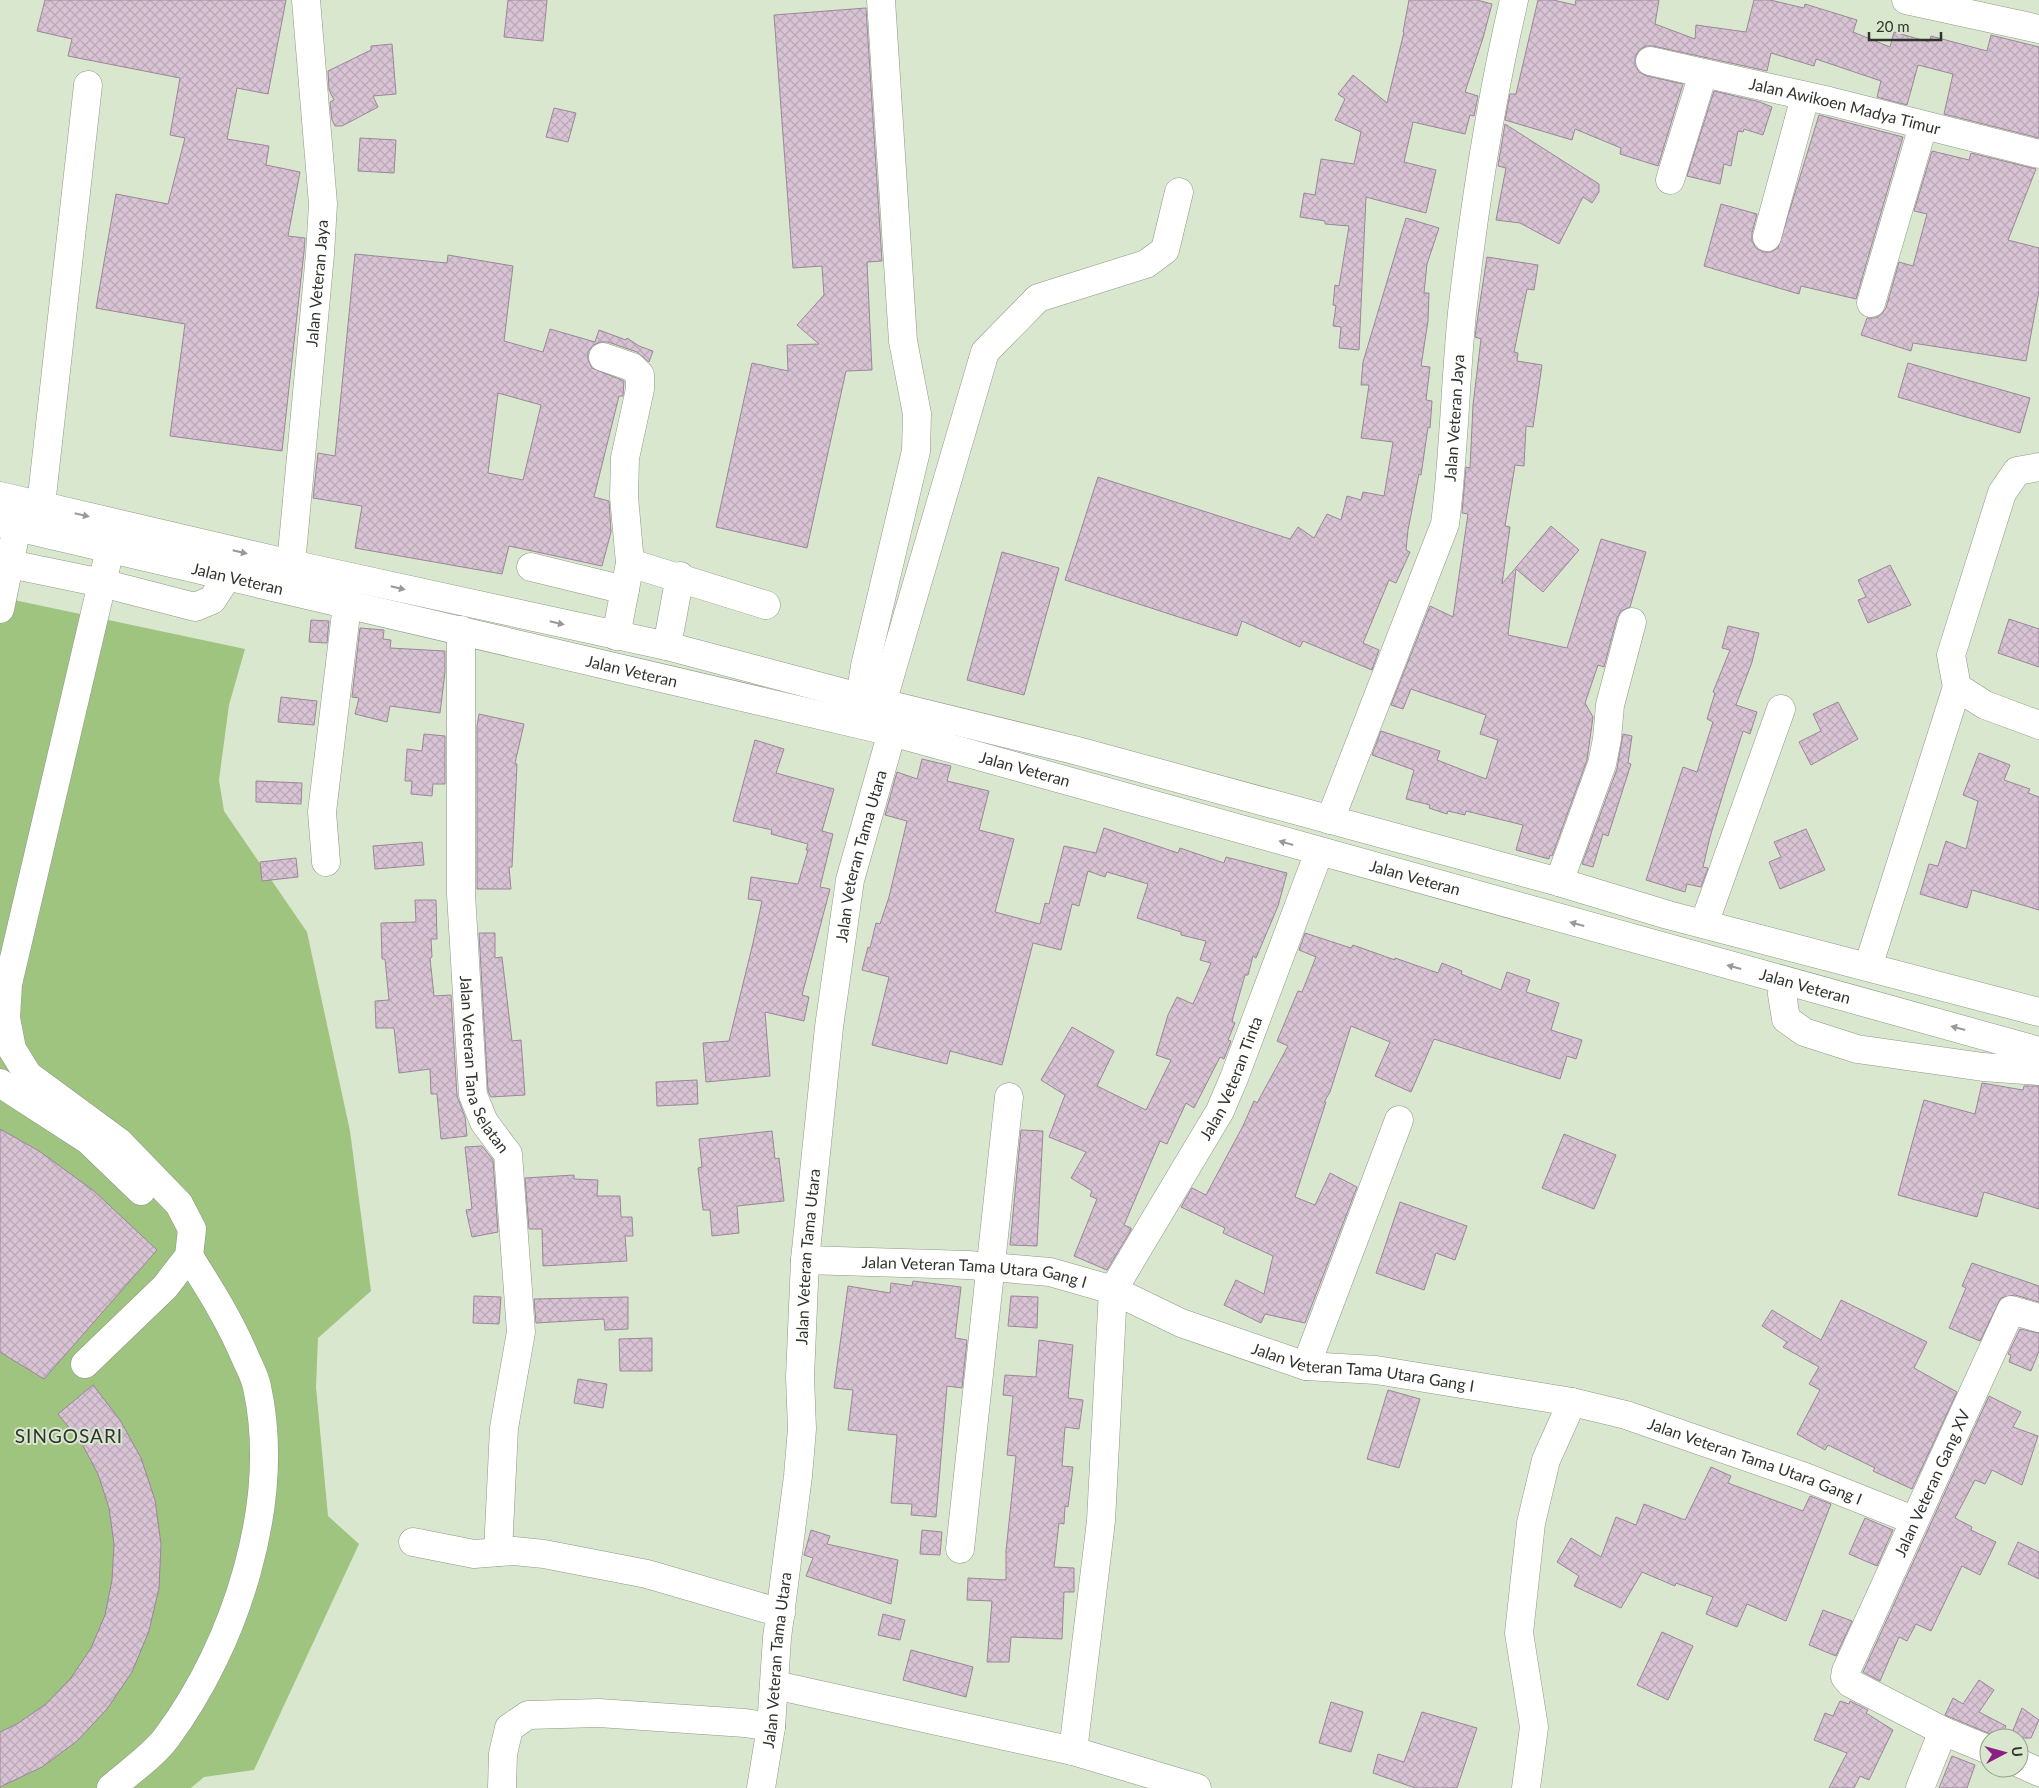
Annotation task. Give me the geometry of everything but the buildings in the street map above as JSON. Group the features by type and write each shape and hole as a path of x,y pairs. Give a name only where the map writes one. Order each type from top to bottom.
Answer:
{"main road":[{"name":"Jalan Veteran Jaya","path":"291,564 323,204 306,0"},
{"path":"871,701 865,666 916,451 918,414 903,341 881,0"},
{"name":"Jalan Veteran Jaya","path":"1330,820 1445,524 1450,484 1462,314 1479,181 1514,0"},
{"path":"1906,0 2039,29"},
{"name":"Jalan Awikoen Madya Timur","path":"1650,61 2039,154"},
{"path":"1670,180 1703,74"},
{"path":"0,609 5,563 16,510 88,85"},
{"path":"1767,237 1805,97"},
{"path":"1871,303 1923,126"},
{"path":"871,701 985,352 1038,298 1146,264 1165,250 1179,192"},
{"path":"604,357 632,366 640,375 640,389 625,458 624,497 630,562 616,636"},
{"path":"1868,967 1957,687 1951,655 2002,493 2017,471 2039,467"},
{"name":"Jalan Veteran","path":"16,510 291,564 667,646 871,701 1074,750 1559,882 1704,924 2039,1012"},
{"name":"Jalan Veteran","path":"16,510 110,549 892,732 2039,1051"},
{"path":"85,1364 165,1287 189,1256 192,1229 179,1204 119,1142 28,1075 6,1048 8,984 110,549"},
{"path":"630,562 680,576 766,605"},
{"path":"5,563 102,583 195,607 212,600 227,577"},
{"path":"531,567 625,590"},
{"path":"667,646 680,576"},
{"path":"326,862 322,812 347,605"},
{"path":"1559,882 1602,764 1608,739 1610,705 1632,622"},
{"name":"Jalan Veteran Tana Selatan","path":"461,630 461,894 473,1095 484,1122 508,1154 521,1332 504,1428 498,1552"},
{"path":"1957,687 1985,705 2039,725"},
{"path":"1704,924 1781,709"},
{"name":"Jalan Veteran Tama Utara","path":"761,1788 775,1685 781,1613 802,1429 800,1377 805,1260 829,1027 850,880 892,732"},
{"name":"Jalan Veteran Tinta","path":"1112,1290 1220,1111 1319,852"},
{"path":"1783,981 1782,994 1786,1019 1804,1032 1857,1049 1983,1067 2039,1071"},
{"path":"1983,1067 1992,1038"},
{"path":"0,1083 88,1140 165,1215"},
{"path":"960,1549 989,1267 1009,1098"},
{"path":"1306,1366 1398,1120"},
{"path":"111,1788 166,1739 203,1684 235,1608 257,1528 266,1453 257,1386 231,1324 189,1256"},
{"name":"Jalan Veteran Tama Utara Gang I","path":"805,1260 989,1267 1050,1272 1112,1290 1181,1323 1306,1366 1376,1370 1572,1402 1626,1415 1814,1480 1913,1520"},
{"path":"1073,1751 1101,1521 1112,1290"},
{"name":"Jalan Veteran Gang XV","path":"1943,1731 1850,1683 1846,1678 1846,1670 1913,1520 2011,1310 2039,1318"},
{"path":"1526,1788 1534,1727 1519,1634 1531,1523 1546,1460 1572,1402"},
{"path":"413,1542 474,1554 498,1552 536,1553 646,1574 781,1613"},
{"path":"775,1685 1073,1751 1197,1788"},
{"path":"502,1788 503,1754 509,1728 528,1716 599,1713 745,1723 770,1728"},
{"path":"1920,1788 1943,1731 1979,1746"}],"green space":[{"path":"0,597 245,649 229,705 219,780 224,811 307,932 350,1131 371,1291 318,1338 316,1387 328,1516 359,1544 254,1770 204,1777 191,1788 0,1788"}],"district":[{"name":"SINGOSARI","path":"69,1436"}]}
